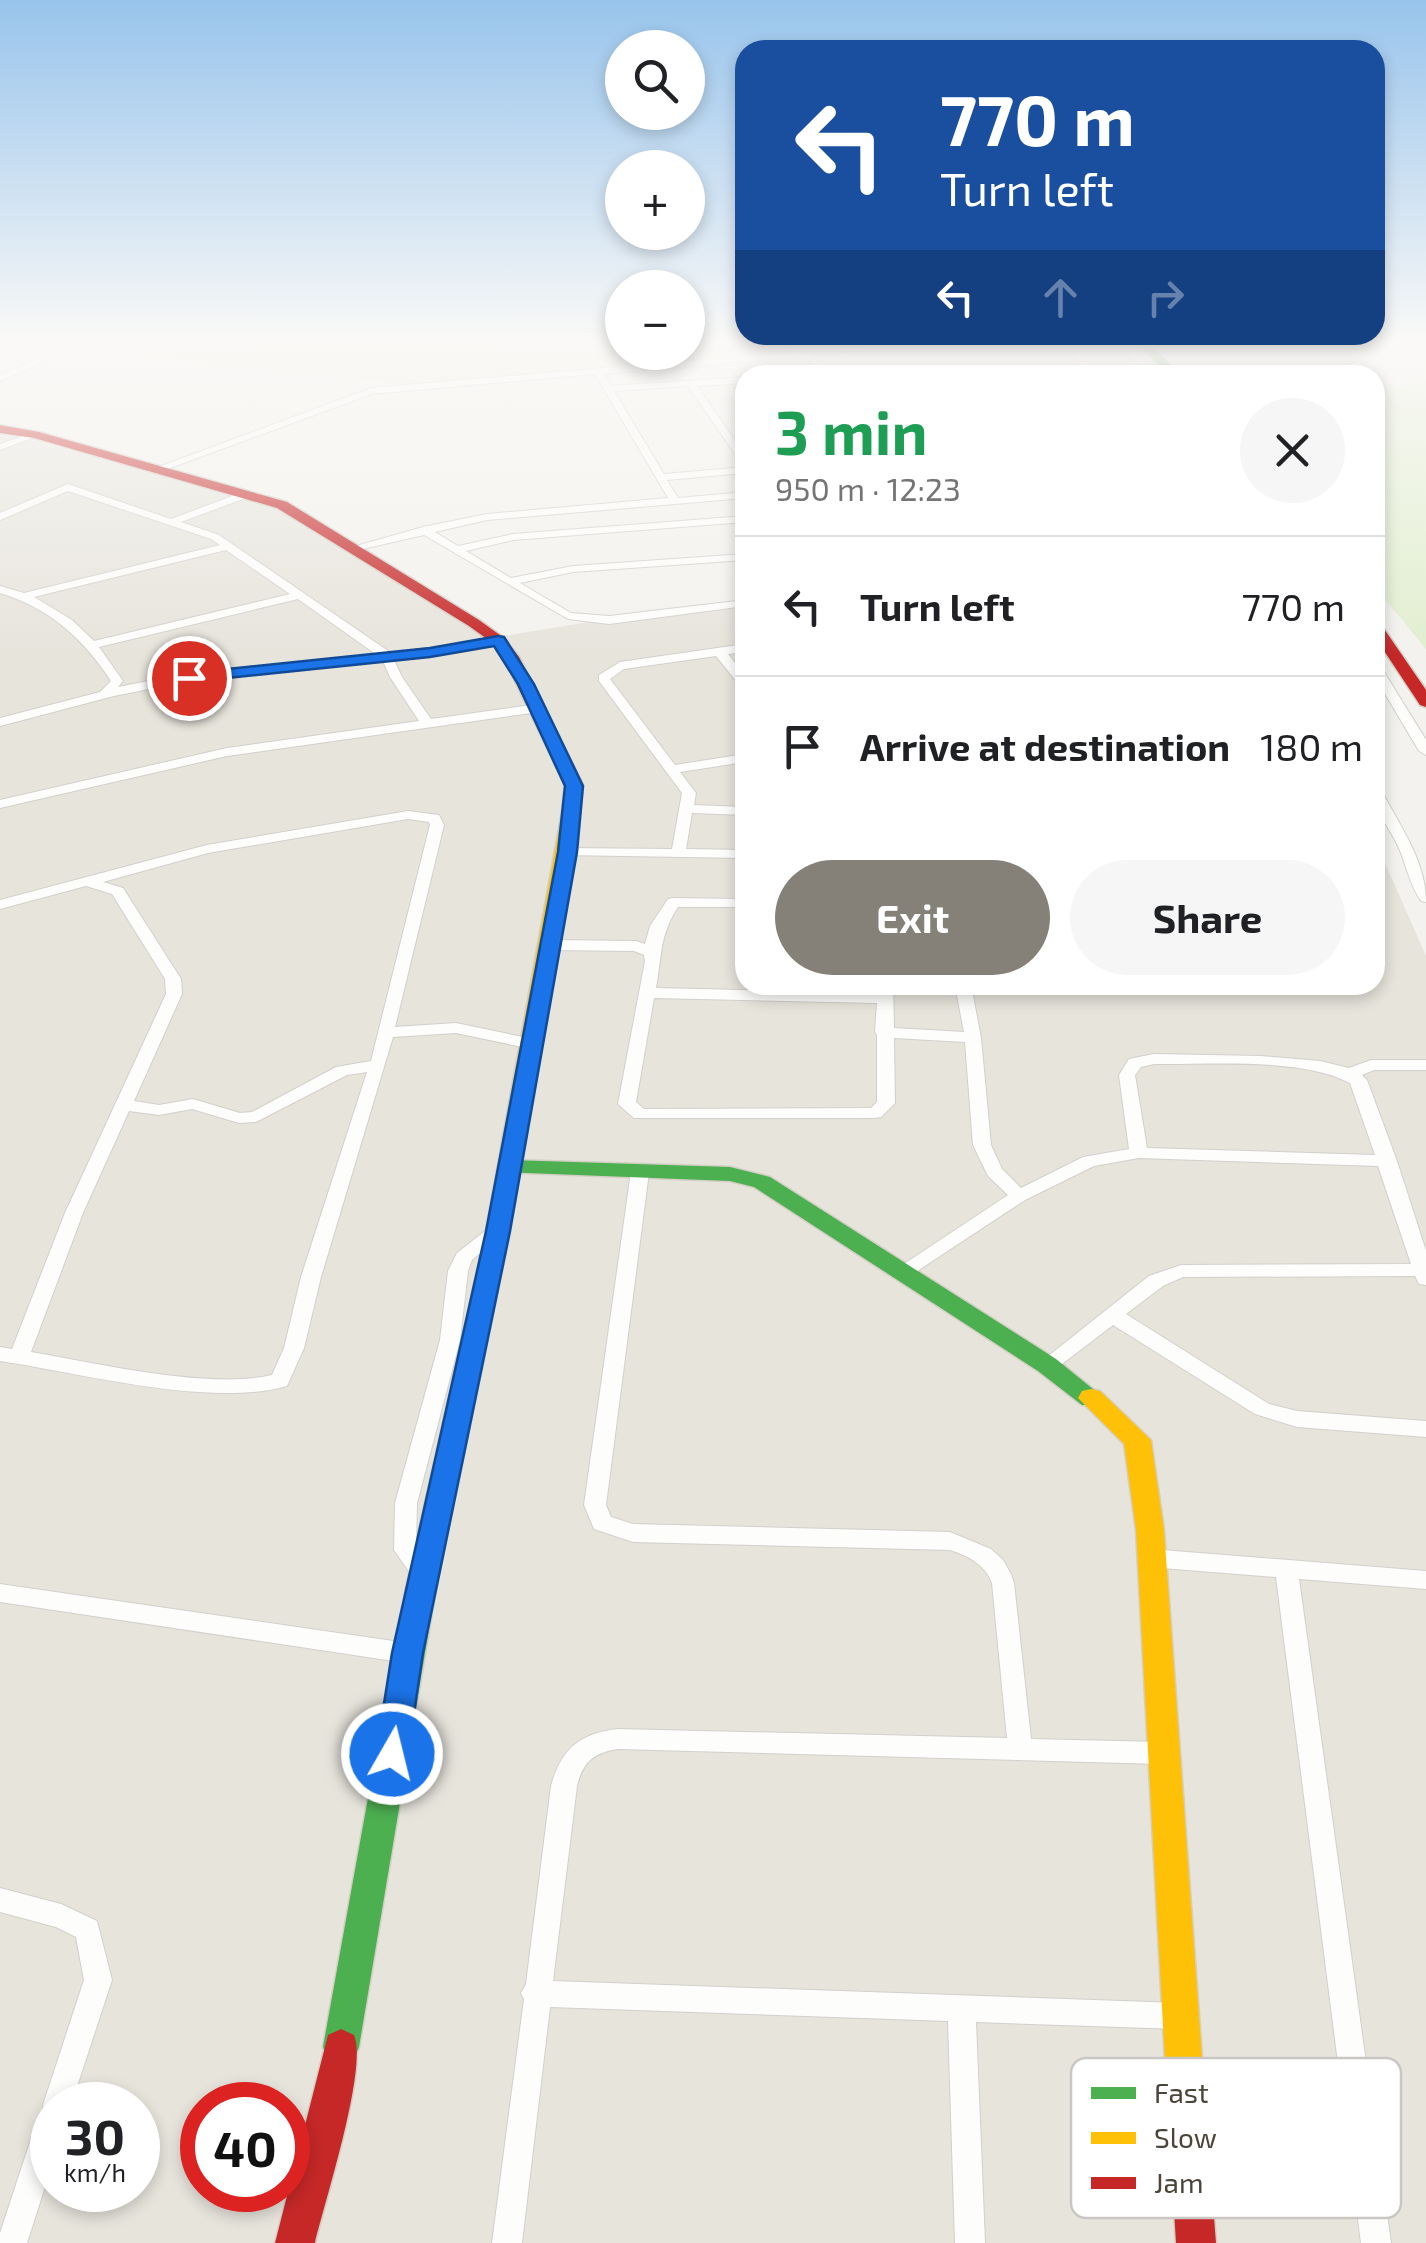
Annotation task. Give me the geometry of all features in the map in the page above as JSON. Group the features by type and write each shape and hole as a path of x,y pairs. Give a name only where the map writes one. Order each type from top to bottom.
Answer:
{"main road":[{"path":"74,446 282,505 498,641 572,776 574,808 567,852 498,1231 407,1653 330,2104 295,2243"},
{"path":"1385,645 1426,702"},
{"path":"510,1167 730,1174 762,1182 1047,1365 1102,1406 1138,1440 1150,1530 1183,2058"},
{"path":"1194,2218 1196,2243"}],"street":[{"path":"158,469 222,446"},
{"path":"643,446 675,501"},
{"path":"662,477 735,471"},
{"path":"0,517 68,488 174,521 229,546 386,655 428,724"},
{"path":"174,521 247,494"},
{"path":"354,548 487,516 735,496"},
{"path":"459,549 512,537 735,520"},
{"path":"423,530 568,616 595,621 735,604"},
{"path":"26,596 229,546"},
{"path":"511,581 573,569 735,558"},
{"path":"0,589 26,596 67,620 118,681 143,686"},
{"path":"91,645 297,596"},
{"path":"0,722 143,686 498,641"},
{"path":"678,853 689,793 603,678 620,666 735,649"},
{"path":"719,651 735,671"},
{"path":"104,695 118,681"},
{"path":"1385,684 1426,752"},
{"path":"0,804 227,752 538,708"},
{"path":"673,769 735,760"},
{"path":"0,790 33,796"},
{"path":"687,808 735,811"},
{"path":"1385,810 1426,898"},
{"path":"0,906 138,867 266,837 408,815 434,818 435,839 378,1065 310,1277 294,1348 280,1381 258,1388 223,1385 9,1355 174,994 173,979 118,891 87,882"},
{"path":"567,852 735,854"},
{"path":"118,891 138,867"},
{"path":"735,903 673,902 658,926 626,1104 640,1114 875,1113 886,1102 885,995"},
{"path":"550,945 636,946 651,952"},
{"path":"647,993 735,993"},
{"path":"965,995 982,1145 994,1172 1019,1196"},
{"path":"385,1033 456,1028 532,1044"},
{"path":"884,1032 972,1038"},
{"path":"1047,1365 1156,1281 1182,1271 1424,1275 1388,1161 1358,1080 1350,1074 1316,1065 1154,1059 1135,1063 1127,1075 1139,1153"},
{"path":"122,1105 160,1110 193,1104 240,1118 256,1117 342,1071 378,1065"},
{"path":"1350,1074 1371,1066 1426,1065"},
{"path":"905,1273 1019,1196 1071,1167 1139,1153 1388,1161"},
{"path":"640,1172 595,1505 602,1523 633,1534 950,1541 982,1553 999,1569 1003,1583 1020,1749"},
{"path":"424,1574 404,1550 402,1531 450,1340 458,1271 464,1257 498,1231"},
{"path":"1112,1315 1262,1409 1297,1418 1426,1429"},
{"path":"424,1436 454,1438"},
{"path":"1149,1558 1426,1580"},
{"path":"1286,1568 1351,2058"},
{"path":"0,1593 407,1653"},
{"path":"507,2243 564,1786 572,1756 582,1747 618,1739 1161,1753"},
{"path":"0,1900 61,1916 88,1930 98,1980 65,2082"},
{"path":"536,1994 1180,2016"},
{"path":"962,2008 970,2243"},
{"path":"12,2243 30,2188"},
{"path":"1373,2218 1376,2243"}],"shaded area":[{"path":"0,446 54,446 278,503 497,637 735,604 735,995 1385,995 1385,863 1426,956 1426,2243 0,2243"}],"green space":[{"path":"1385,446 1426,446 1426,649 1385,599"}],"traffic: fast":[{"path":"510,1167 730,1174 762,1182 1047,1365 1091,1398"},
{"path":"341,2047 421,1588"}],"traffic: slow":[{"path":"421,1588 498,1231 571,812"},
{"path":"1091,1398 1137,1440 1150,1530 1183,2058"}],"traffic: jam":[{"path":"73,446 282,505 499,641 511,657 574,785 571,812"},
{"path":"1385,641 1426,702"},
{"path":"295,2243 331,2104 341,2047"},
{"path":"1194,2218 1196,2243"}],"route":[{"path":"189,678 498,641 526,684 574,786 567,852 498,1231 407,1653 392,1754"}]}
